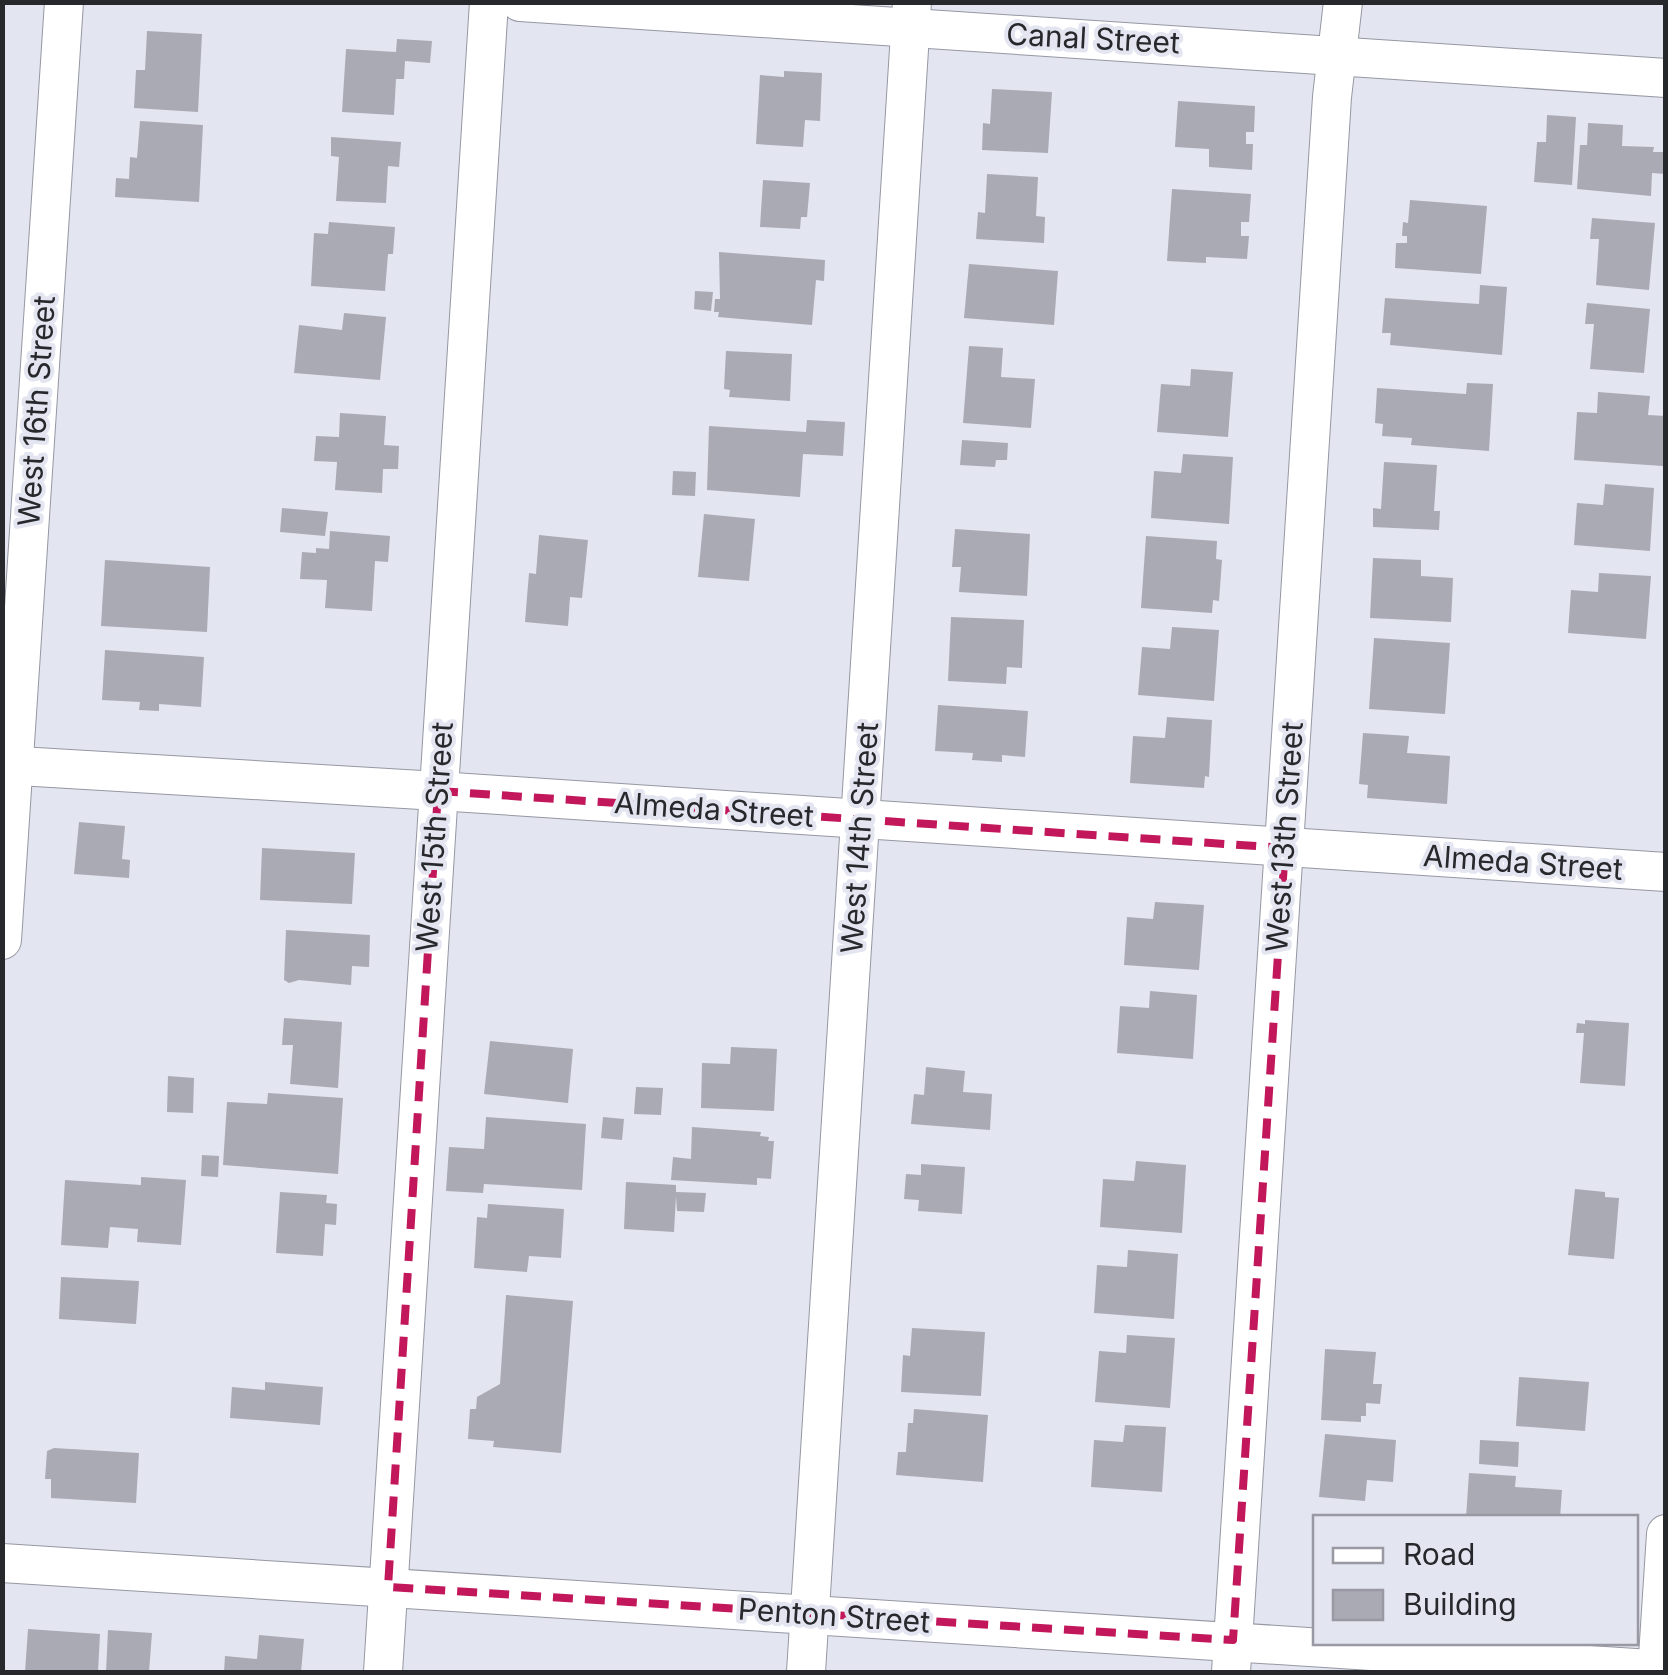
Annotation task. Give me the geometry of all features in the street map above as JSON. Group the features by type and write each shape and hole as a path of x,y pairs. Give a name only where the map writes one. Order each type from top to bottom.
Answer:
{"street":[{"name":"West 16th Street","path":"2,940 8,766 64,2"},
{"name":"West 15th Street","path":"383,1672 489,2"},
{"name":"Canal Street","path":"520,2 911,15 1340,54 1666,78"},
{"name":"West 13th Street","path":"1232,1656 1332,97 1340,54 1343,2"},
{"name":"West 14th Street","path":"806,1672 911,15"},
{"name":"Almeda Street","path":"8,766 1666,872"},
{"path":"1660,1671 1666,1534"},
{"name":"Penton Street","path":"2,1563 810,1615 1232,1656 1660,1671"}],"highlighted area":[{"path":"438,791 1285,848 1233,1640 388,1587"}],"building":[{"path":"147,31 202,34 198,112 134,108 136,70 145,70"},
{"path":"397,39 432,41 430,63 405,61 404,79 396,79 394,115 342,112 346,49 396,52"},
{"path":"784,71 822,73 820,121 805,120 803,147 756,144 760,75 784,77"},
{"path":"992,89 1052,92 1048,153 982,150 983,123 990,124"},
{"path":"1178,101 1255,106 1254,132 1246,132 1246,144 1253,144 1252,170 1209,167 1209,149 1175,147"},
{"path":"1547,115 1576,117 1572,185 1534,182 1537,142 1546,142"},
{"path":"140,121 203,125 199,202 115,197 116,178 129,179 130,157 137,158"},
{"path":"1588,123 1623,125 1622,146 1654,147 1653,152 1666,152 1666,174 1652,173 1651,196 1577,189 1580,145 1587,145"},
{"path":"331,137 401,142 399,167 388,166 386,203 336,201 339,157 331,156"},
{"path":"987,174 1038,177 1036,216 1045,217 1044,243 976,239 978,212 985,213"},
{"path":"763,180 810,183 807,217 801,217 800,229 760,227"},
{"path":"1172,189 1251,194 1249,222 1241,222 1241,236 1249,236 1247,259 1206,257 1206,263 1167,261"},
{"path":"1410,200 1487,206 1481,274 1395,268 1396,243 1407,243 1407,236 1402,236 1403,222 1408,223"},
{"path":"1592,218 1655,223 1649,290 1596,285 1599,239 1590,239"},
{"path":"329,222 395,227 385,291 311,286 314,233 328,234"},
{"path":"719,252 825,260 824,281 816,280 812,325 718,317 719,312 714,312 715,299 720,299"},
{"path":"969,264 1058,271 1054,325 964,318"},
{"path":"1480,285 1507,287 1502,355 1390,345 1391,333 1382,333 1385,298 1479,304"},
{"path":"695,291 713,292 711,311 694,309"},
{"path":"1587,303 1650,309 1644,373 1590,369 1594,324 1585,324"},
{"path":"344,313 386,317 380,380 294,373 299,325 342,330"},
{"path":"969,346 1003,348 1001,377 1035,379 1031,428 963,423"},
{"path":"726,351 792,354 790,401 729,397 730,390 724,389"},
{"path":"1191,369 1233,372 1228,437 1157,432 1161,384 1190,386"},
{"path":"1467,383 1493,384 1489,451 1411,445 1412,438 1382,436 1383,424 1375,423 1377,388 1466,394"},
{"path":"1598,392 1650,396 1648,415 1666,416 1663,466 1574,460 1577,412 1597,413"},
{"path":"340,413 386,416 384,445 399,446 398,469 383,469 382,493 335,490 337,462 314,461 316,436 339,437"},
{"path":"807,420 845,422 843,456 803,454 800,497 707,490 709,426 806,432"},
{"path":"962,440 1008,443 1007,460 996,460 995,467 960,465"},
{"path":"1183,454 1233,457 1229,524 1151,518 1154,471 1181,473"},
{"path":"1384,462 1437,465 1434,511 1440,511 1439,530 1373,527 1373,508 1381,509"},
{"path":"673,471 696,472 695,496 672,495"},
{"path":"1605,484 1654,488 1650,551 1574,545 1577,503 1603,505"},
{"path":"282,508 328,512 325,536 280,532"},
{"path":"704,514 755,519 749,581 698,577"},
{"path":"955,529 1030,534 1027,596 959,592 961,567 952,567"},
{"path":"330,531 390,536 388,562 375,561 372,611 325,608 327,580 300,579 302,552 329,549"},
{"path":"539,535 588,540 582,598 570,597 568,626 525,622 529,573 536,574"},
{"path":"1146,536 1217,541 1216,559 1222,560 1219,601 1213,600 1212,613 1141,608"},
{"path":"1373,558 1421,560 1421,576 1453,578 1451,622 1370,618"},
{"path":"105,560 210,567 207,632 101,626"},
{"path":"1599,573 1651,576 1646,639 1568,633 1571,590 1598,592"},
{"path":"951,617 1024,620 1022,668 1007,667 1006,684 948,681"},
{"path":"1172,627 1219,630 1214,701 1138,695 1142,647 1170,649"},
{"path":"1374,638 1450,643 1445,714 1369,709"},
{"path":"105,650 204,657 201,707 159,704 159,711 139,710 140,702 102,700"},
{"path":"938,705 1028,711 1025,757 1002,755 1002,762 972,760 973,753 935,751"},
{"path":"1167,717 1212,720 1209,777 1205,776 1204,788 1130,783 1133,736 1165,738"},
{"path":"1363,733 1409,736 1407,753 1450,756 1447,804 1367,798 1368,785 1359,784"},
{"path":"79,822 125,826 122,859 130,860 129,878 74,874"},
{"path":"262,848 355,853 352,904 260,900"},
{"path":"1155,902 1204,905 1199,970 1124,965 1127,917 1153,919"},
{"path":"286,930 370,935 369,967 352,966 351,985 299,980 289,983 284,980"},
{"path":"1150,991 1197,995 1193,1059 1117,1053 1120,1006 1149,1008"},
{"path":"284,1018 342,1022 338,1088 290,1084 293,1045 282,1045"},
{"path":"1585,1020 1629,1023 1625,1086 1580,1083 1584,1033 1576,1033 1577,1023 1585,1024"},
{"path":"490,1041 573,1049 568,1103 484,1094"},
{"path":"731,1047 777,1049 774,1111 701,1108 702,1063 730,1064"},
{"path":"926,1067 965,1071 963,1092 992,1094 990,1130 911,1124 914,1094 924,1095"},
{"path":"168,1076 194,1078 193,1113 167,1112"},
{"path":"636,1087 663,1088 661,1115 634,1114"},
{"path":"268,1093 343,1098 338,1174 223,1165 227,1102 267,1104"},
{"path":"486,1117 586,1124 582,1190 484,1184 483,1193 446,1191 449,1147 484,1149"},
{"path":"603,1117 624,1119 622,1140 601,1138"},
{"path":"692,1127 761,1132 760,1136 769,1137 768,1141 774,1141 771,1179 757,1178 757,1185 671,1180 673,1157 691,1159"},
{"path":"202,1155 219,1156 218,1177 201,1176"},
{"path":"1136,1161 1186,1165 1182,1233 1100,1227 1103,1179 1134,1181"},
{"path":"921,1164 965,1167 962,1214 918,1211 919,1200 904,1199 906,1174 921,1175"},
{"path":"141,1177 186,1180 181,1245 137,1242 138,1229 110,1227 108,1248 61,1245 65,1180 141,1185"},
{"path":"626,1182 676,1185 676,1192 706,1193 704,1212 677,1211 676,1196 674,1232 624,1229"},
{"path":"1575,1189 1605,1192 1605,1197 1619,1198 1614,1259 1568,1255"},
{"path":"280,1192 327,1195 326,1203 337,1204 336,1225 325,1224 323,1256 276,1253"},
{"path":"488,1204 564,1209 561,1258 529,1256 527,1272 474,1268 477,1217 487,1218"},
{"path":"1128,1250 1178,1254 1174,1319 1094,1313 1097,1265 1127,1267"},
{"path":"61,1277 139,1281 136,1324 59,1319"},
{"path":"506,1295 573,1301 561,1453 493,1447 494,1441 468,1439 470,1409 476,1409 477,1397 500,1384"},
{"path":"912,1328 985,1332 981,1396 901,1392 903,1355 910,1356"},
{"path":"1127,1335 1175,1338 1170,1408 1095,1402 1099,1351 1126,1353"},
{"path":"1325,1349 1376,1352 1373,1384 1382,1384 1380,1404 1366,1403 1366,1416 1361,1416 1361,1422 1321,1420"},
{"path":"1519,1377 1589,1382 1585,1431 1516,1426"},
{"path":"265,1382 323,1387 320,1425 230,1418 232,1387 265,1390"},
{"path":"914,1409 988,1415 983,1482 896,1475 898,1452 906,1452 908,1423 913,1423"},
{"path":"1125,1425 1166,1427 1162,1492 1091,1487 1094,1440 1123,1442"},
{"path":"1325,1434 1396,1440 1393,1482 1367,1480 1365,1501 1319,1497"},
{"path":"1480,1440 1519,1442 1518,1467 1479,1464"},
{"path":"54,1448 139,1453 136,1503 51,1498 51,1479 45,1479 47,1451"},
{"path":"1469,1473 1516,1476 1515,1487 1562,1490 1560,1515 1466,1515"},
{"path":"28,1629 100,1634 98,1672 25,1672"},
{"path":"108,1630 152,1633 149,1672 106,1672"},
{"path":"259,1635 304,1639 301,1672 224,1672 225,1656 257,1659"}]}
